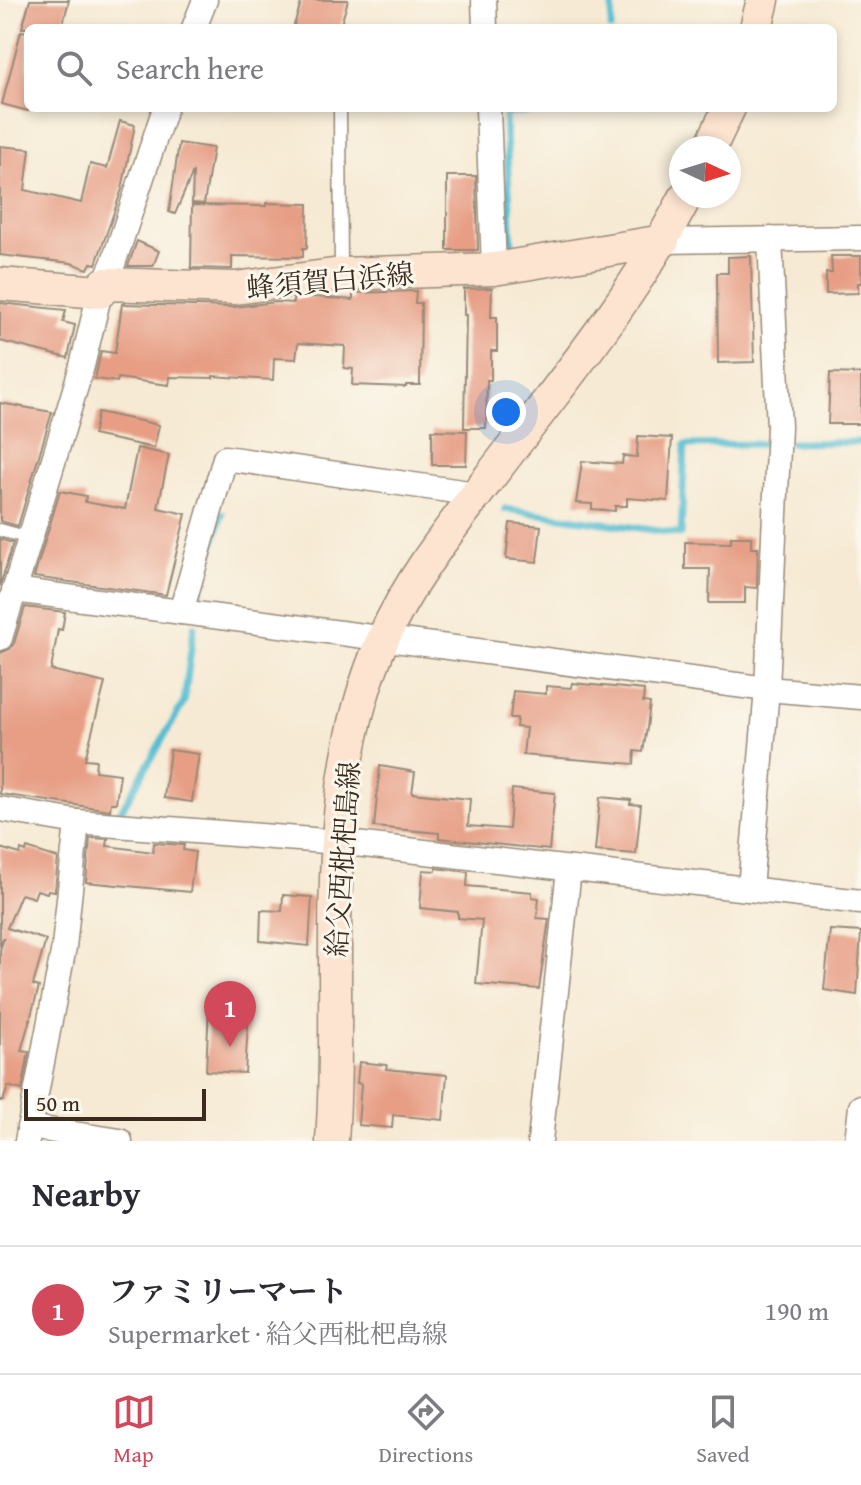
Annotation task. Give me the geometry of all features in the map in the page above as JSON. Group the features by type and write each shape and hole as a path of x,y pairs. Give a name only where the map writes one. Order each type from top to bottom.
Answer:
{"main road":[{"path":"757,24 763,0"},
{"path":"716,136 727,112"},
{"name":"給父西枇杷島線","path":"332,1141 338,842 348,754 367,682 383,638 424,564 572,369 663,241 680,208"},
{"name":"蜂須賀白浜線","path":"0,284 235,288 341,274 494,269 663,241"}],"street":[{"path":"196,24 205,0"},
{"path":"484,0 485,24"},
{"path":"0,638 82,366 102,288 113,264 164,112"},
{"path":"488,112 494,269"},
{"path":"663,241 861,238"},
{"path":"750,889 767,689 779,427 770,239"},
{"path":"181,612 225,458 476,494"},
{"path":"14,590 767,689 861,697"},
{"path":"0,809 77,822 338,842 861,902"},
{"path":"77,822 64,947 28,1134 120,1141"},
{"path":"540,1141 569,869"},
{"path":"857,1141 861,1107"}],"lane":[{"path":"340,112 341,274"},
{"path":"0,530 29,538"}],"building":[{"path":"30,0 69,0 63,24 24,24 22,28"},
{"path":"302,0 348,0 341,24 294,24"},
{"path":"21,31 24,31 24,110 2,104"},
{"path":"120,121 135,125 122,189 96,264 91,263 88,269 71,263 0,255 0,146 30,149 25,190 81,203 90,164 107,168"},
{"path":"179,143 213,148 204,204 192,203 193,172 175,214 169,212"},
{"path":"447,176 476,176 478,250 447,250"},
{"path":"266,203 308,204 307,248 303,248 303,257 232,256 232,269 191,268 192,205 266,206"},
{"path":"137,241 159,251 153,266 128,266"},
{"path":"751,256 754,362 718,363 717,273 728,273 728,257"},
{"path":"831,256 861,256 858,293 826,294 826,273 832,273"},
{"path":"492,288 491,317 497,317 497,351 491,351 486,428 464,428 464,289"},
{"path":"416,291 415,303 421,303 420,385 352,385 353,369 344,368 345,346 298,343 296,359 274,358 273,380 170,377 169,385 118,378 117,382 95,379 101,351 115,353 122,304 234,307 293,303 293,299 314,297 353,300 353,293"},
{"path":"0,303 66,310 63,322 75,325 68,358 0,341"},
{"path":"830,373 861,374 861,424 828,424"},
{"path":"0,403 52,412 18,526 0,521"},
{"path":"98,412 159,425 154,448 93,435"},
{"path":"432,430 467,431 466,465 432,465"},
{"path":"638,436 672,438 668,501 627,498 627,506 615,506 615,511 592,509 592,504 576,503 582,461 622,464 623,456 637,457"},
{"path":"137,448 169,455 158,508 186,514 166,595 34,577 60,491 86,496 85,502 125,509"},
{"path":"510,523 541,526 537,562 506,559"},
{"path":"731,537 751,537 751,548 758,548 757,588 745,587 745,603 709,603 710,569 685,569 685,542 731,543"},
{"path":"0,539 13,543 0,586"},
{"path":"25,607 65,612 62,630 58,629 51,670 105,683 85,759 96,760 95,771 120,774 116,803 111,803 110,810 0,794 0,653 10,649 14,643"},
{"path":"572,683 644,690 643,702 650,703 647,728 643,752 635,751 634,764 523,755 526,728 516,727 517,718 510,718 513,691 546,694 546,686 571,688"},
{"path":"170,750 199,754 192,802 164,798"},
{"path":"380,766 415,772 412,793 470,799 468,826 509,829 512,789 555,793 549,850 439,838 439,833 374,827"},
{"path":"600,797 631,800 630,804 641,805 636,854 595,851"},
{"path":"90,838 108,839 107,846 153,852 154,843 184,845 183,850 195,852 190,892 86,882"},
{"path":"0,848 20,854 27,848 58,858 55,891 48,890 47,893 37,890 34,898 21,894 7,928 46,940 33,985 39,987 21,1051 29,1052 22,1090 8,1086 3,1101 0,1101 0,950 4,937 0,944"},
{"path":"436,868 468,872 467,886 532,892 532,897 539,898 537,918 549,919 539,989 476,984 482,920 458,918 458,912 420,908 423,870 436,871"},
{"path":"283,895 312,897 309,946 260,941 261,910 282,911"},
{"path":"830,930 861,932 857,995 824,990"},
{"path":"209,1005 249,1008 245,1073 206,1071"},
{"path":"359,1062 387,1065 386,1069 447,1075 443,1120 393,1115 392,1128 358,1125"}],"waterway":[{"path":"611,24 613,0"},
{"path":"512,249 505,114 539,112"},
{"path":"791,443 861,442"},
{"path":"505,509 681,534 685,445 767,444"},
{"path":"197,601 222,514"},
{"path":"121,811 184,702 194,627"}],"place":[{"name":"ファミリーマート","path":"230,1047"}]}
